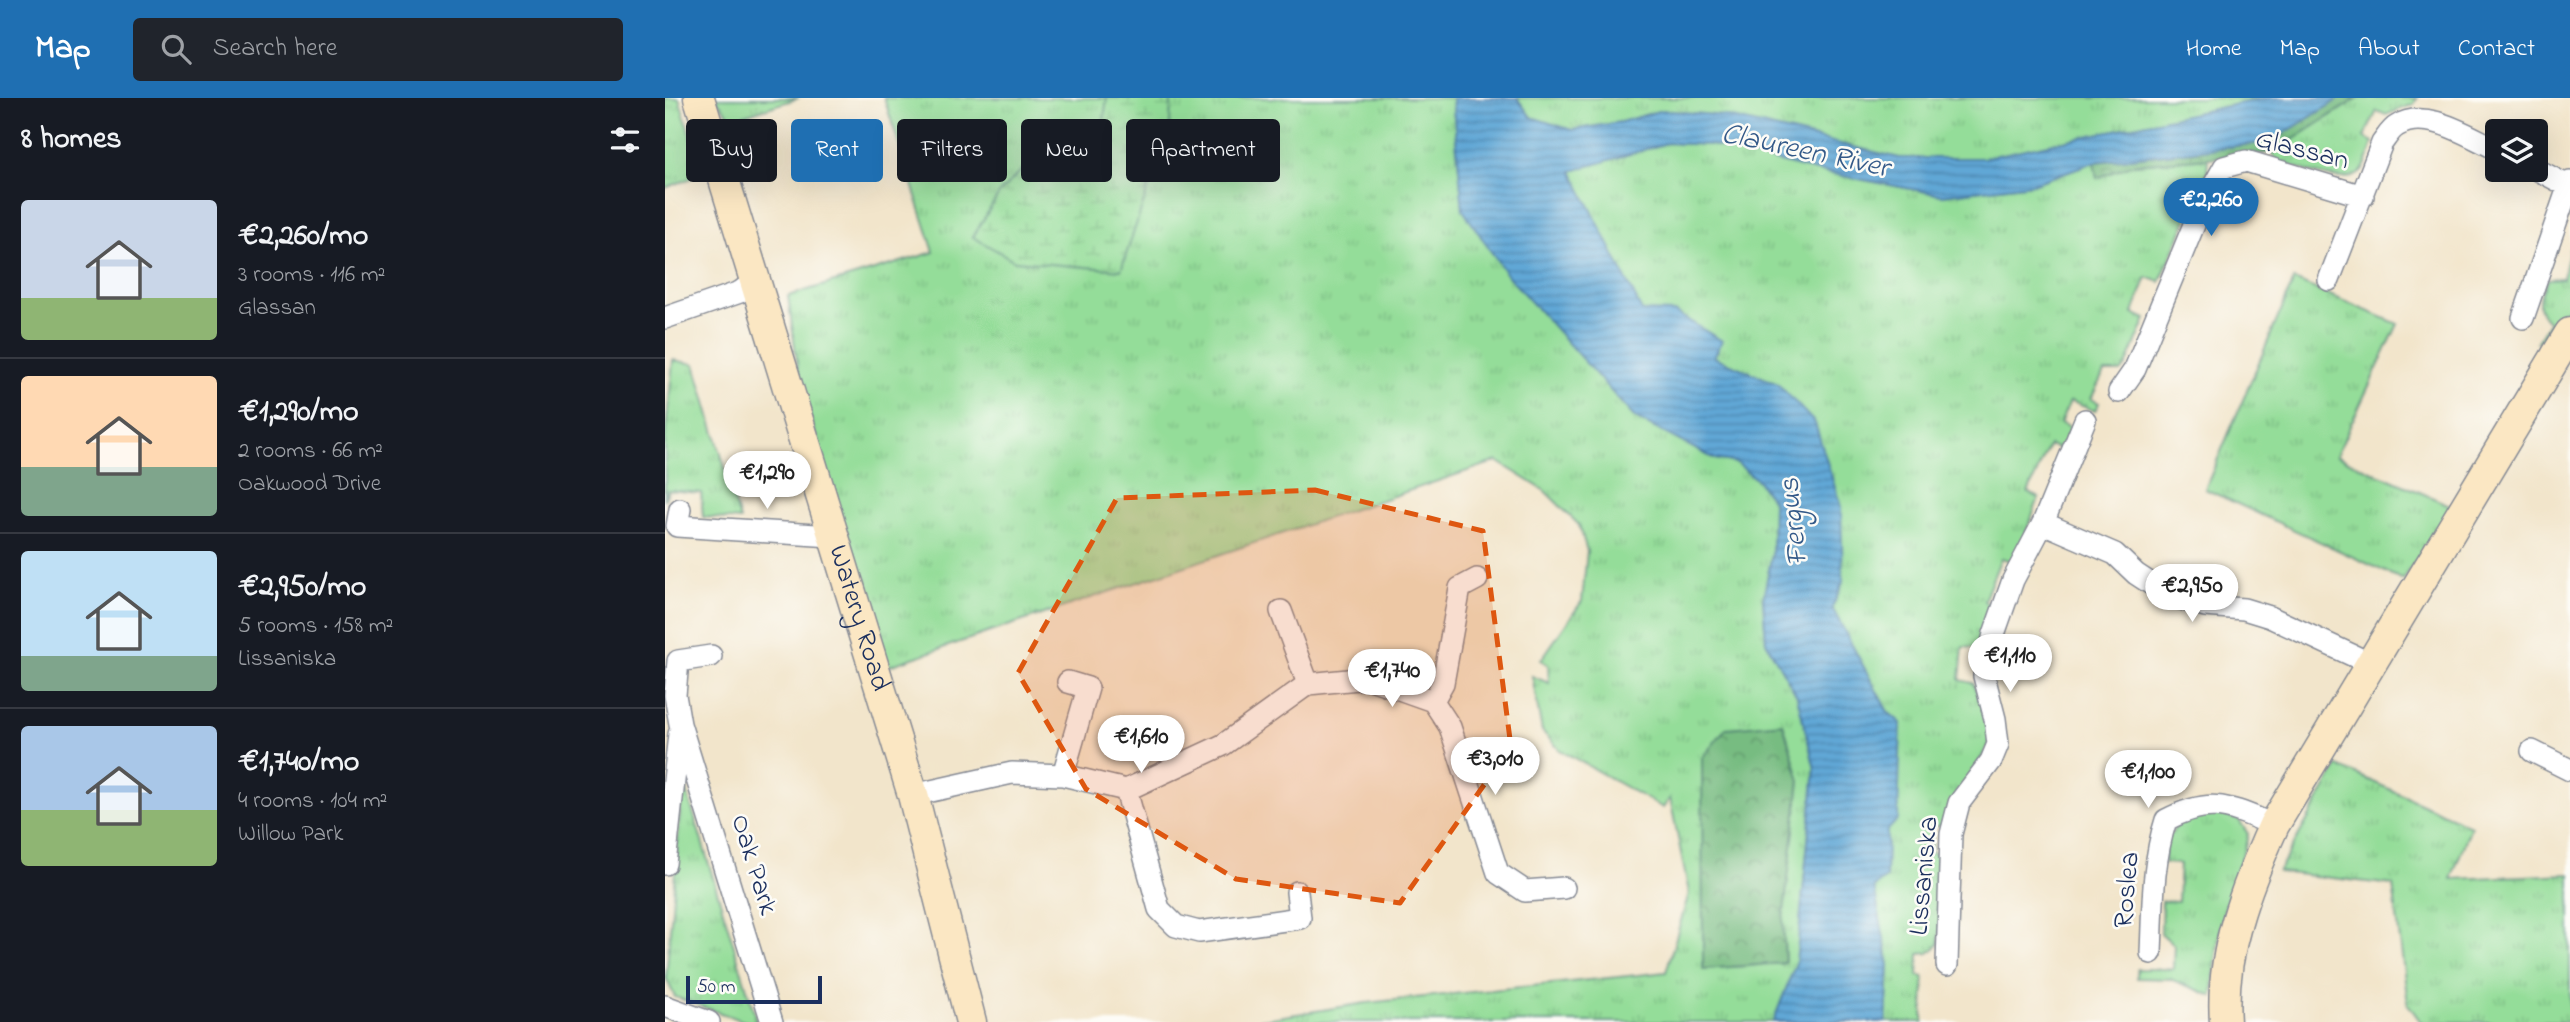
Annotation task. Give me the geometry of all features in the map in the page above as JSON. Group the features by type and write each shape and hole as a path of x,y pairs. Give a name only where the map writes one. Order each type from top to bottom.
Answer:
{"street":[{"name":"Watery Road","path":"699,98 913,795 971,1022"},
{"name":"Glassan","path":"2329,280 2382,143 2395,127 2416,118 2448,127 2485,144"},
{"name":"Glassan","path":"2119,392 2135,369 2200,210 2224,167 2246,161 2363,196"},
{"path":"2523,318 2569,185 2548,175"},
{"path":"665,318 740,292 754,282"},
{"path":"2225,1022 2227,972 2238,910 2274,825 2369,663 2570,333"},
{"name":"Lissaniska","path":"1947,965 1951,834 1959,803 1991,761 1998,744 1995,719 1984,676 2013,580 2043,523 2085,420"},
{"path":"680,509 677,526 832,536"},
{"path":"2043,523 2115,554 2136,574 2168,594 2205,606 2244,609 2270,617 2369,663"},
{"path":"1433,701 1443,683 1461,588 1476,579"},
{"path":"1281,611 1308,684"},
{"name":"Oak Park","path":"711,656 678,661 675,695 680,724 772,1022"},
{"path":"913,795 1012,773 1063,775 1126,790 1223,745 1308,684 1369,678 1433,701 1450,727 1497,873 1525,891 1564,888"},
{"path":"1063,775 1088,688 1068,682"},
{"name":"Oak Park","path":"665,864 680,724"},
{"path":"2532,751 2570,770"},
{"path":"1126,790 1159,909 1176,926 1199,932 1300,918 1297,892"},
{"name":"Roslea","path":"2151,953 2159,842 2167,820 2185,810 2209,804 2237,810 2274,825"},
{"path":"665,1006 709,1022"}],"highlighted area":[{"path":"1315,490 1483,531 1511,747 1400,903 1236,879 1086,789 1018,673 1117,498"}],"green space":[{"path":"665,98 679,98 686,121 686,180 665,188"},
{"path":"715,98 799,98 732,119"},
{"path":"884,98 1452,98 1463,210 1507,275 1635,418 1715,459 1737,463 1758,481 1773,502 1772,554 1763,600 1766,642 1797,696 1815,769 1796,963 1773,1022 1246,1022 1366,1003 1666,972 1689,893 1670,798 1663,808 1560,750 1542,731 1532,676 1549,683 1548,665 1541,660 1582,601 1587,551 1579,525 1545,491 1497,461 886,667 800,384 788,296 934,252 911,182 1007,182 1007,119 897,119 897,138","holes":["1783,920 1785,963 1703,969"]},
{"path":"1107,98 1171,98 1170,119 1126,119 1126,182 1150,182 1121,270 1015,261 973,237 1000,192 1021,171 1021,182 1112,182 1112,119 1104,119"},
{"path":"1517,98 2265,98 1984,158 1899,158 1724,116 1662,110 1621,122 1572,130 1531,117"},
{"path":"2341,98 2358,98 2272,153 2134,164 2097,178 2094,162 2270,142"},
{"path":"2358,98 2417,98 2414,104 2386,115 2377,111 2364,137 2373,142 2361,172 2344,178 2333,177 2277,161 2272,153"},
{"path":"1667,143 1712,145 1812,170 1942,195 2032,184 2094,162 2098,177 2134,164 2208,158 2207,173 2160,282 2147,277 2133,313 2146,319 2126,366 2121,372 2104,372 2091,399 2099,403 2095,411 2070,401 2060,423 2070,428 2061,450 2049,445 2028,493 2039,498 2014,562 2001,558 1984,601 1991,606 1992,612 1975,648 1963,647 1960,680 1973,683 1990,727 1991,741 1943,826 1932,826 1931,853 1942,854 1939,944 1929,953 1919,954 1918,976 1924,977 1923,1022 1886,1022 1889,965 1874,887 1886,878 1887,831 1901,724 1888,712 1832,608 1843,582 1778,384 1714,357 1722,341 1675,312 1642,312 1571,171"},
{"path":"2570,248 2570,304 2546,346 2537,342 2549,322 2539,307 2540,296 2548,279 2563,278"},
{"path":"2294,280 2398,324 2336,456 2452,506 2403,580 2205,489"},
{"path":"673,360 695,364 740,520 703,517 701,493 668,490 665,500 665,440"},
{"path":"1783,723 1800,781 1783,920 1785,963 1703,969 1702,758 1726,728"},
{"path":"2338,766 2471,826 2451,879 2570,874 2570,1022 2421,1022 2408,1004 2393,885 2278,872"},
{"path":"683,779 757,1022 746,1022 675,997 666,978"},
{"path":"2213,812 2239,820 2248,834 2223,913 2213,996 2170,979 2137,978 2137,969 2173,969 2174,945 2161,933 2162,901 2178,902 2180,864 2164,863 2166,842 2179,822"}],"water":[{"path":"1452,98 1517,98 1531,117 1572,130 1621,122 1662,110 1724,116 1899,158 1984,158 2265,98 2341,98 2270,142 2094,162 2032,184 1942,195 1812,170 1712,145 1667,143 1572,171 1642,311 1674,312 1722,341 1714,357 1778,384 1815,423 1841,507 1843,582 1832,608 1888,712 1901,723 1898,819 1887,831 1886,878 1874,887 1889,965 1886,1022 1773,1022 1796,963 1815,769 1797,696 1766,642 1763,599 1772,554 1773,502 1758,481 1737,463 1715,459 1635,418 1507,275 1463,210"}],"water label":[{"name":"Claureen River","path":"1805,152"},
{"name":"Fergus","path":"1795,522"}]}
